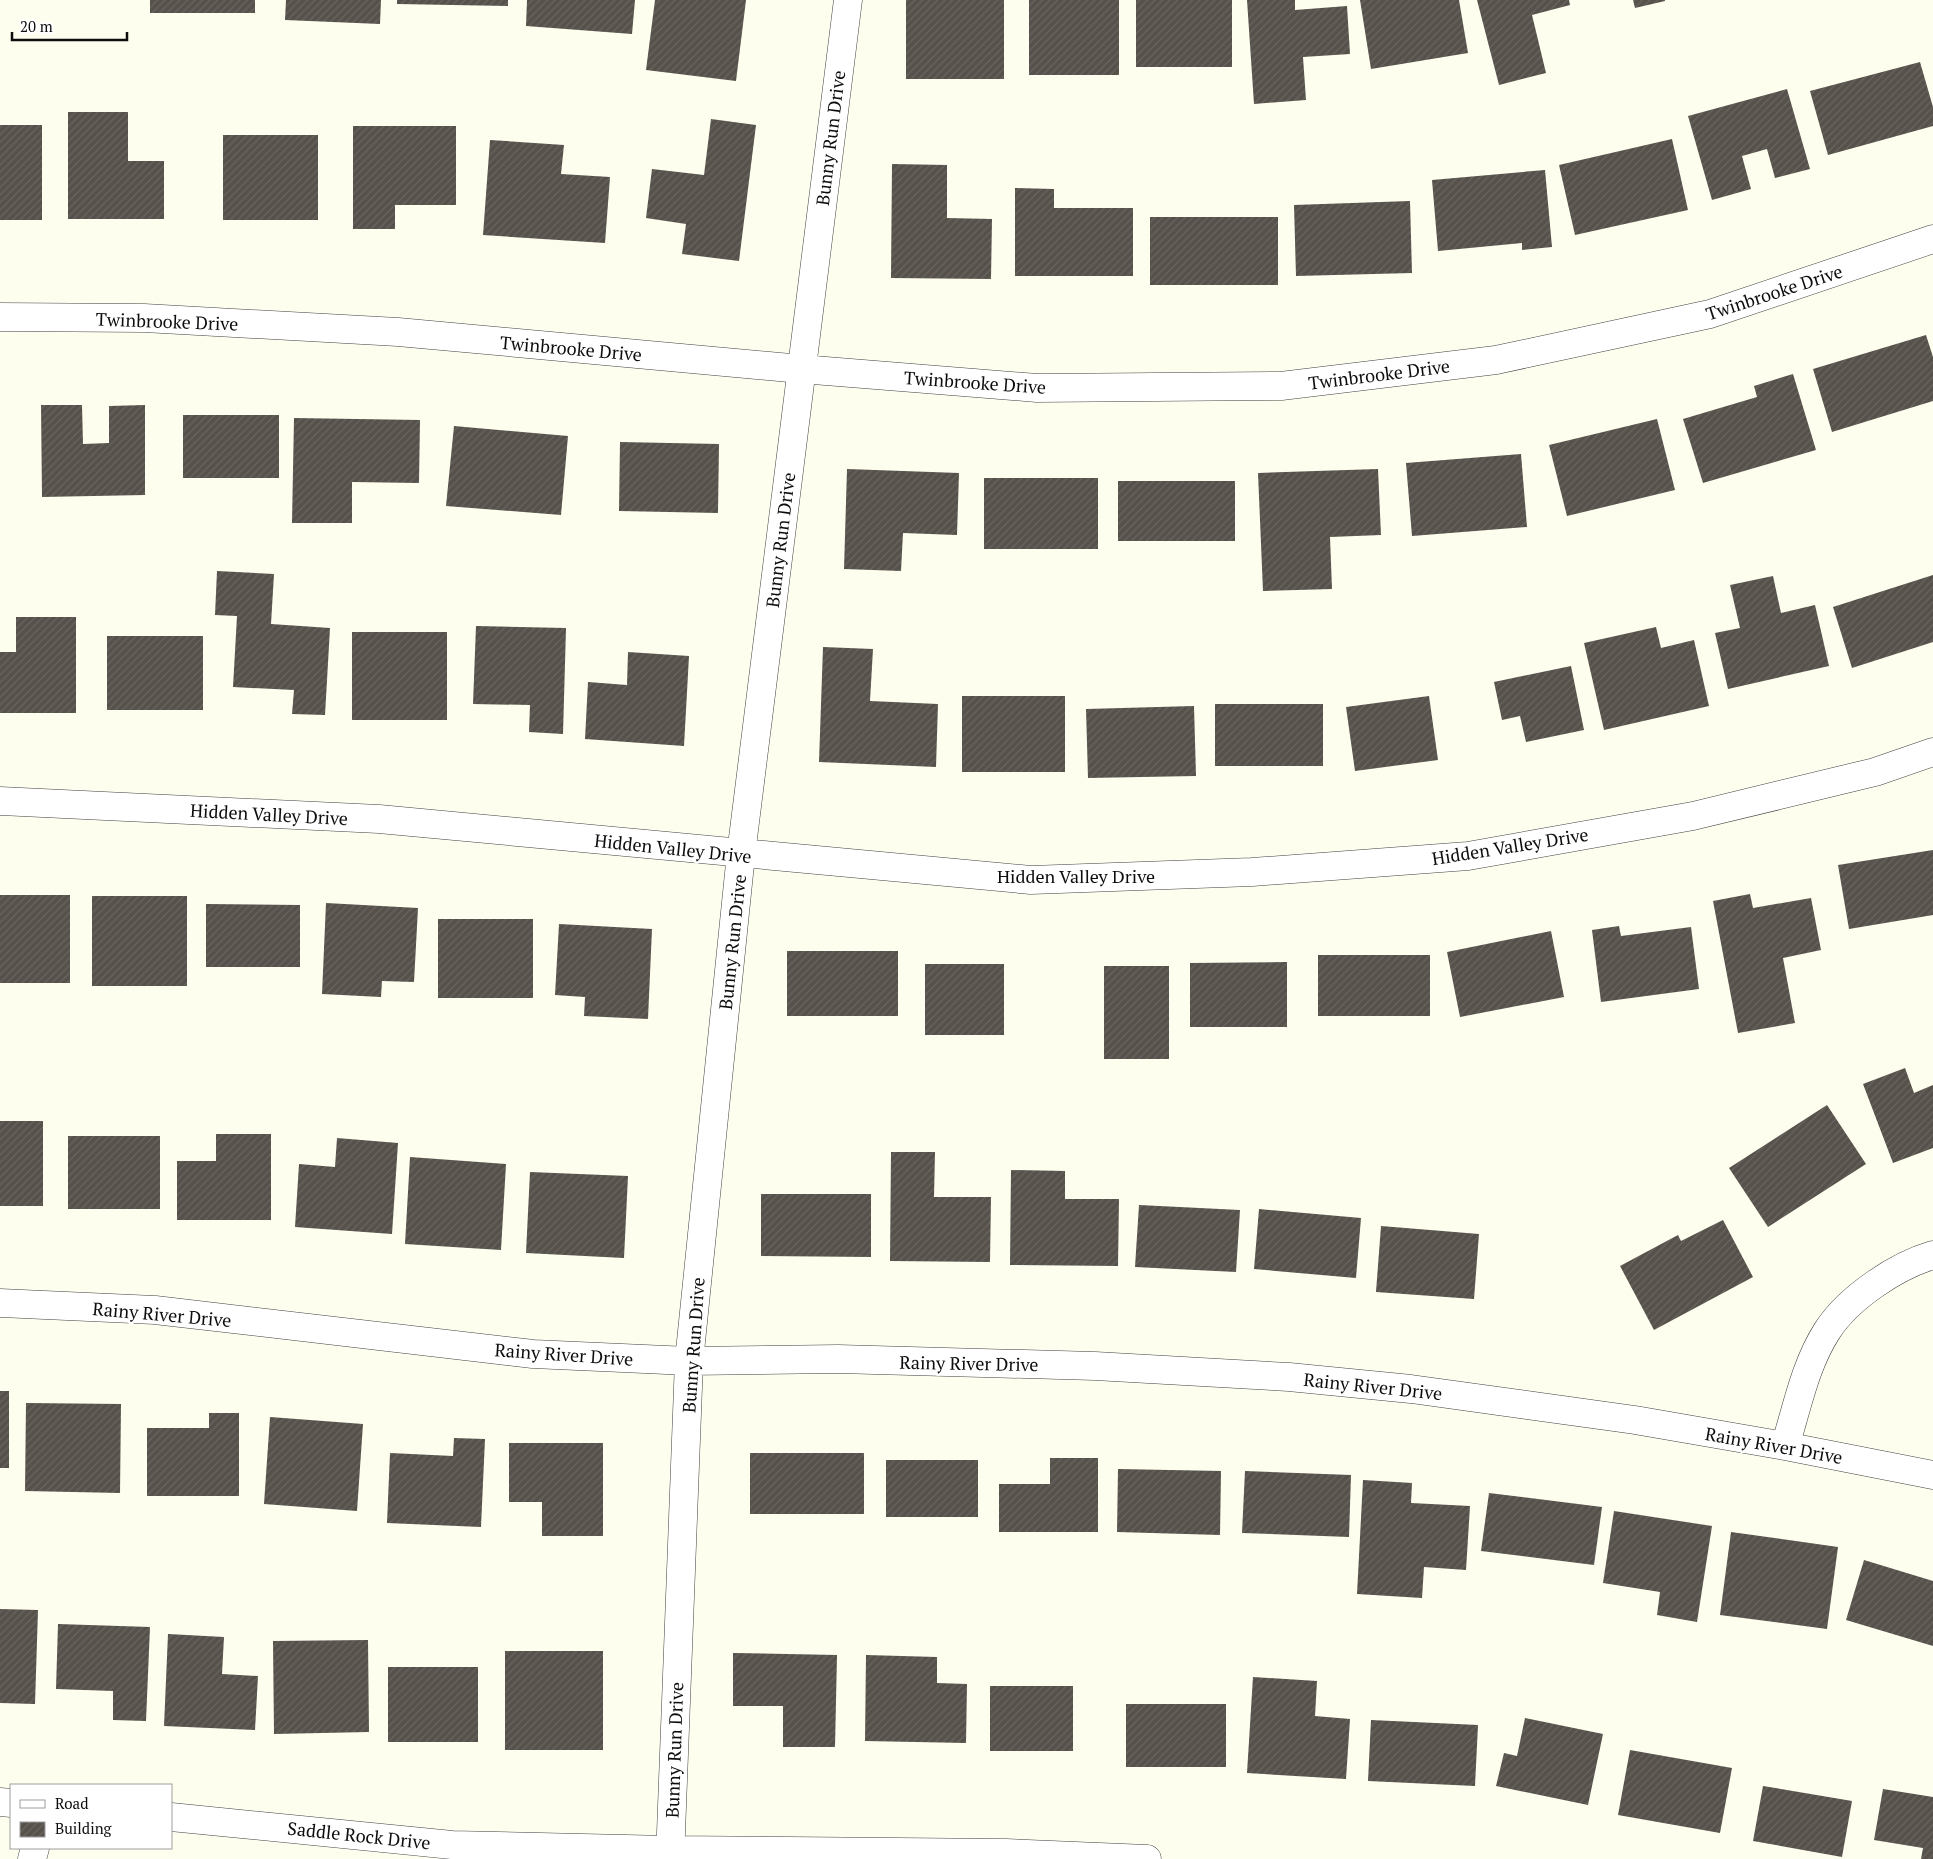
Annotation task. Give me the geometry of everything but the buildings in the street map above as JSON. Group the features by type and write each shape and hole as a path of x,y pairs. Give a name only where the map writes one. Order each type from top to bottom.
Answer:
{"street":[{"name":"Bunny Run Drive","path":"669,1854 689,1361 741,854 848,0"},
{"name":"Twinbrooke Drive","path":"0,317 144,318 398,332 801,369 1038,388 1281,386 1496,360 1710,314 1933,240"},
{"name":"Hidden Valley Drive","path":"0,801 379,819 1031,880 1252,872 1468,856 1693,816 1875,772 1933,752"},
{"path":"1785,1446 1806,1375 1827,1331 1852,1303 1882,1279 1914,1260 1933,1255"},
{"name":"Rainy River Drive","path":"0,1303 155,1310 533,1354 689,1361 838,1359 1094,1366 1289,1377 1431,1391 1635,1420 1785,1446 1933,1475"},
{"name":"Saddle Rock Drive","path":"172,1817 452,1845 669,1854 1006,1853 1147,1859"}]}
